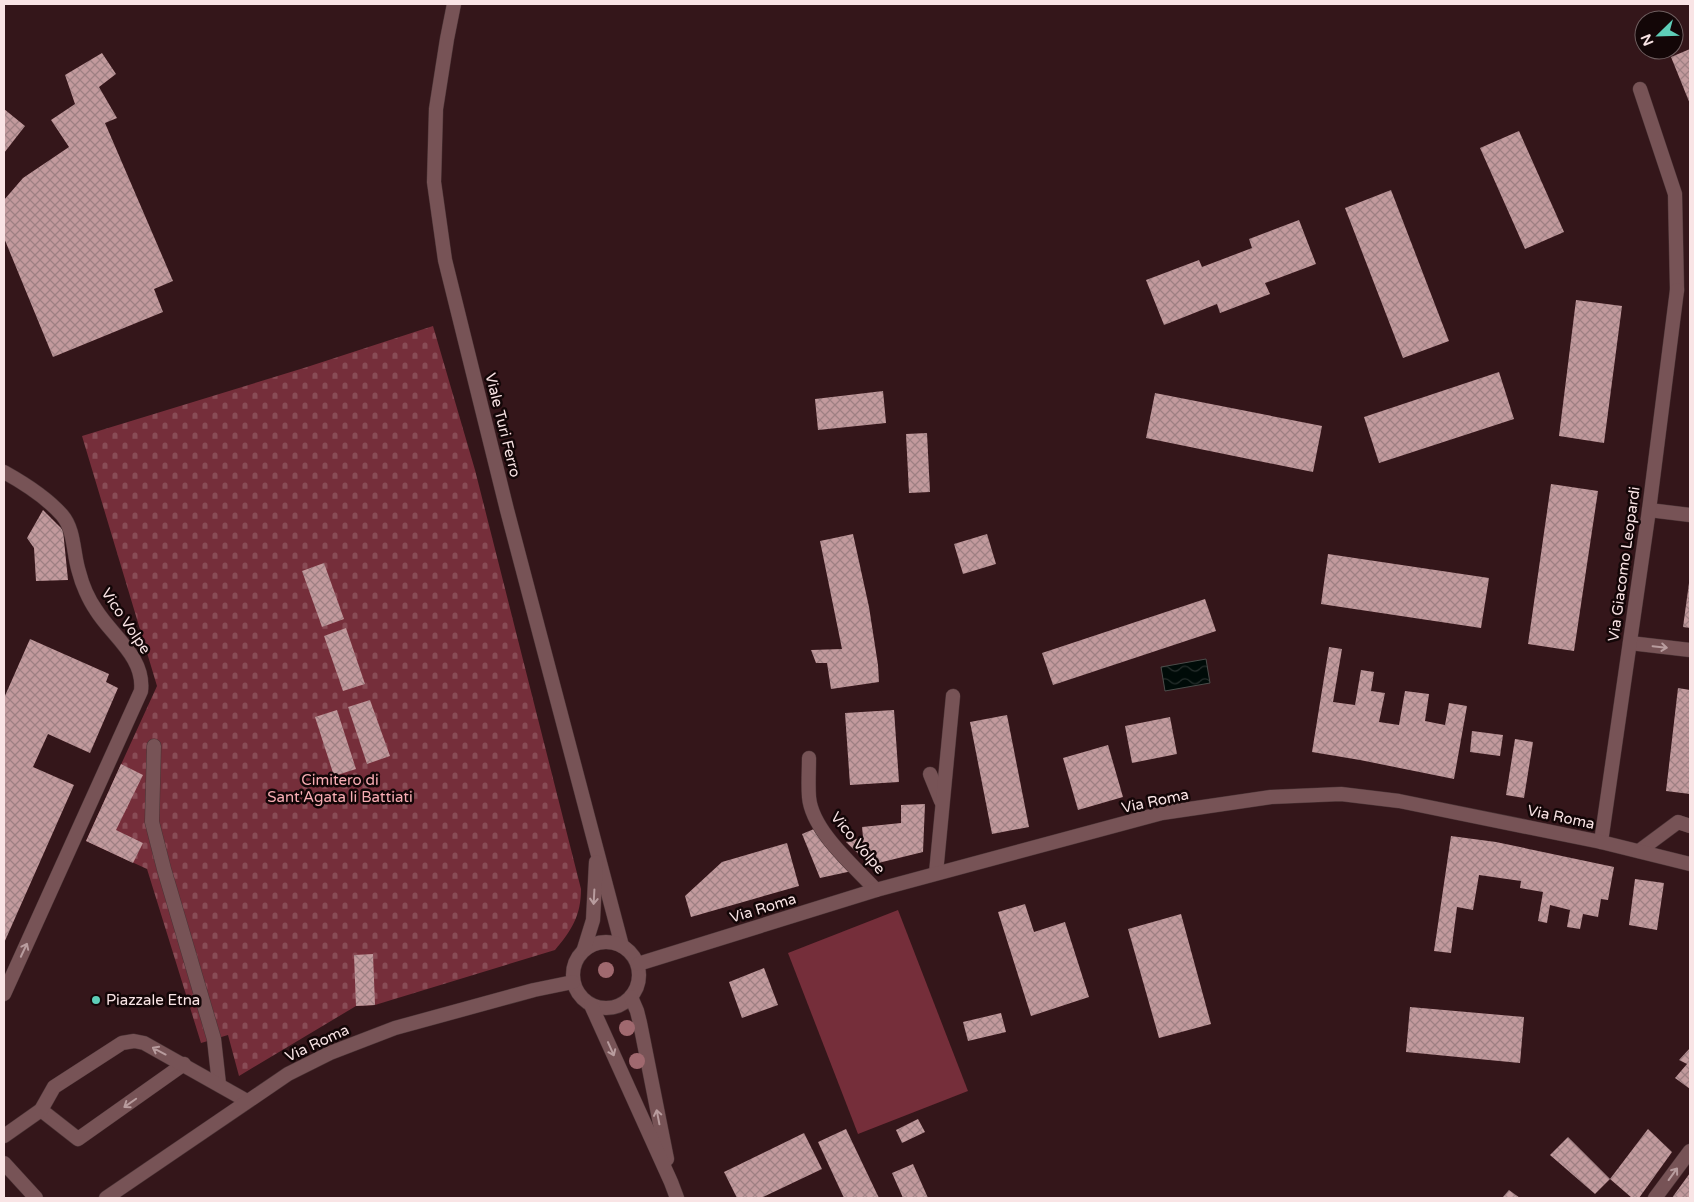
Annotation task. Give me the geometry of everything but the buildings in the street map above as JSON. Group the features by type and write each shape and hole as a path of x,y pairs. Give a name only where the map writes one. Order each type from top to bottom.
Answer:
{"main road":[{"name":"Viale Turi Ferro","path":"454,4 446,39 436,109 435,136 434,182 445,260 507,510 622,946"},
{"name":"Via Giacomo Leopardi","path":"1601,842 1630,643 1677,290 1675,194 1640,88"},
{"name":"Vico Volpe","path":"4,472 50,504 62,515 69,525 79,573 96,610 135,660 142,680 141,691 4,994"},
{"path":"1648,510 1690,515"},
{"path":"1630,643 1690,650"},
{"path":"936,873 953,696"},
{"path":"154,746 152,822 214,1039 219,1084"},
{"name":"Vico Volpe","path":"809,758 809,798 814,816 823,832 876,890"},
{"path":"930,774 942,804"},
{"name":"Via Roma","path":"638,964 876,890 1162,813 1271,796 1341,794 1399,801 1601,842 1690,864"},
{"path":"1639,851 1678,822 1690,826"},
{"path":"584,949 599,942 615,942 629,950 638,964 639,982 631,997 624,1003 608,1008 598,1008 591,1005 576,992 573,982 574,964 584,949 593,920 596,848"},
{"name":"Via Roma","path":"106,1198 288,1074 330,1052 395,1028 534,990 573,982"},
{"path":"631,997 640,1023 671,1182"},
{"path":"591,1005 677,1198"},
{"path":"4,1136 40,1110 54,1087 122,1043 134,1041 144,1043 184,1064 247,1101"},
{"path":"40,1110 78,1139 184,1064"},
{"path":"1655,1198 1690,1151"},
{"path":"4,1163 36,1198"}],"green space":[{"name":"Cimitero di Sant'Agata li Battiati","path":"433,326 475,470 581,889 579,907 571,929 555,950 375,1005 356,1006 239,1076 228,1035 201,1043 147,869 86,841 157,686 82,436"},
{"path":"898,910 968,1091 858,1134 788,953"}],"water":[{"path":"1206,659 1210,683 1165,691 1161,667"}],"place":[{"name":"Piazzale Etna","path":"96,1000"}]}
